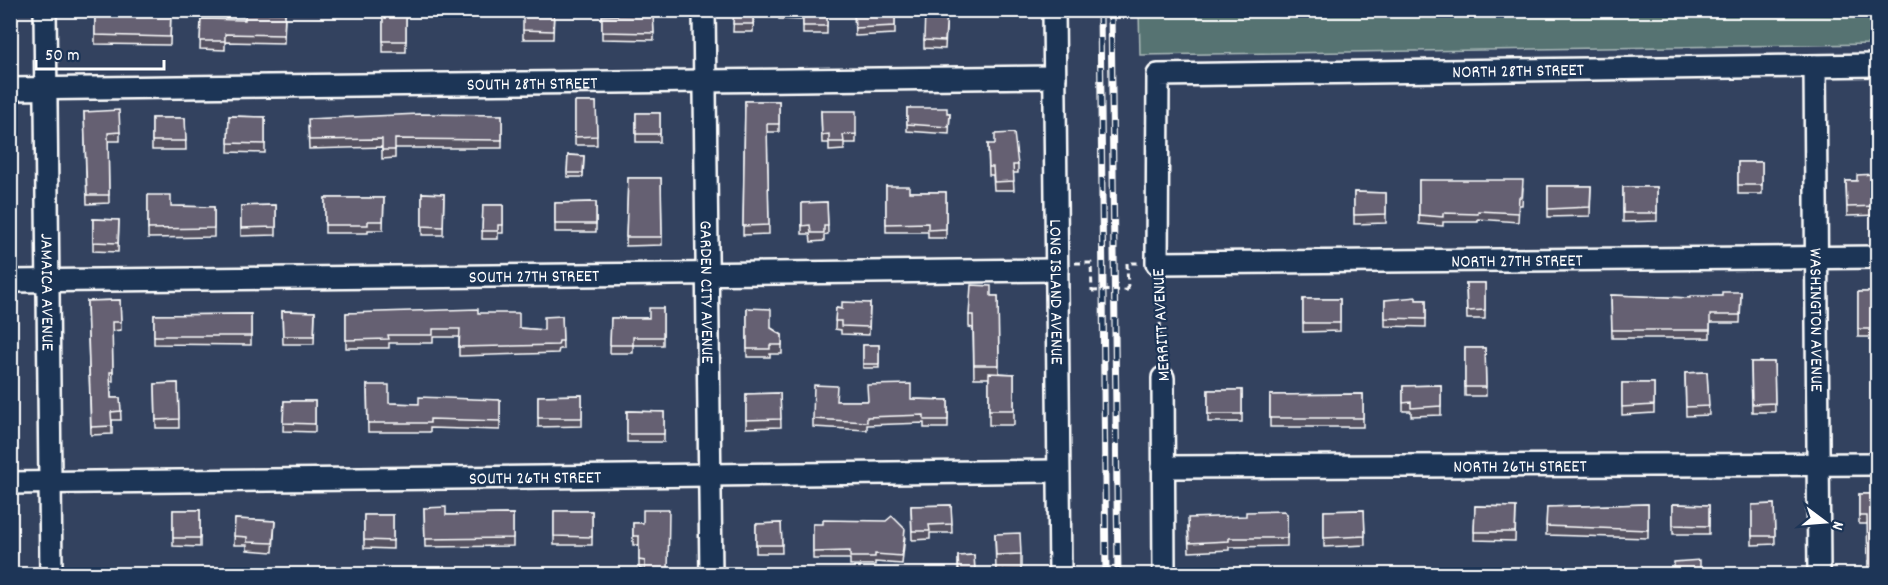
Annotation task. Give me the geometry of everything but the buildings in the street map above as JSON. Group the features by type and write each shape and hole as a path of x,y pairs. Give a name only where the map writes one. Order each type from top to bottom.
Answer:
{"street":[{"name":"JAMAICA AVENUE","path":"45,10 51,574"},
{"name":"GARDEN CITY AVENUE","path":"704,10 711,574"},
{"name":"LONG ISLAND AVENUE","path":"1054,10 1055,77 1066,267 1058,471 1060,574"},
{"name":"NORTH 28TH STREET","path":"1158,75 1878,65"},
{"name":"WASHINGTON AVENUE","path":"1815,66 1814,257 1819,574"},
{"name":"MERRITT AVENUE","path":"1157,263 1158,75"},
{"name":"SOUTH 28TH STREET","path":"10,88 1055,77"},
{"name":"NORTH 27TH STREET","path":"1157,263 1878,257"},
{"name":"SOUTH 27TH STREET","path":"10,281 708,274 1066,267"},
{"name":"MERRITT AVENUE","path":"1163,378 1164,574"},
{"name":"NORTH 26TH STREET","path":"1163,467 1878,464"},
{"name":"SOUTH 26TH STREET","path":"10,483 1058,471"}],"path":[{"name":"MERRITT AVENUE","path":"1157,263 1163,378"},
{"path":"1066,267 1091,265 1092,291 1128,290 1127,265"}],"green space":[{"path":"1877,10 1877,44 1140,55 1139,11"}],"railway":[{"path":"1100,10 1106,574"},
{"path":"1111,10 1118,574"}]}
